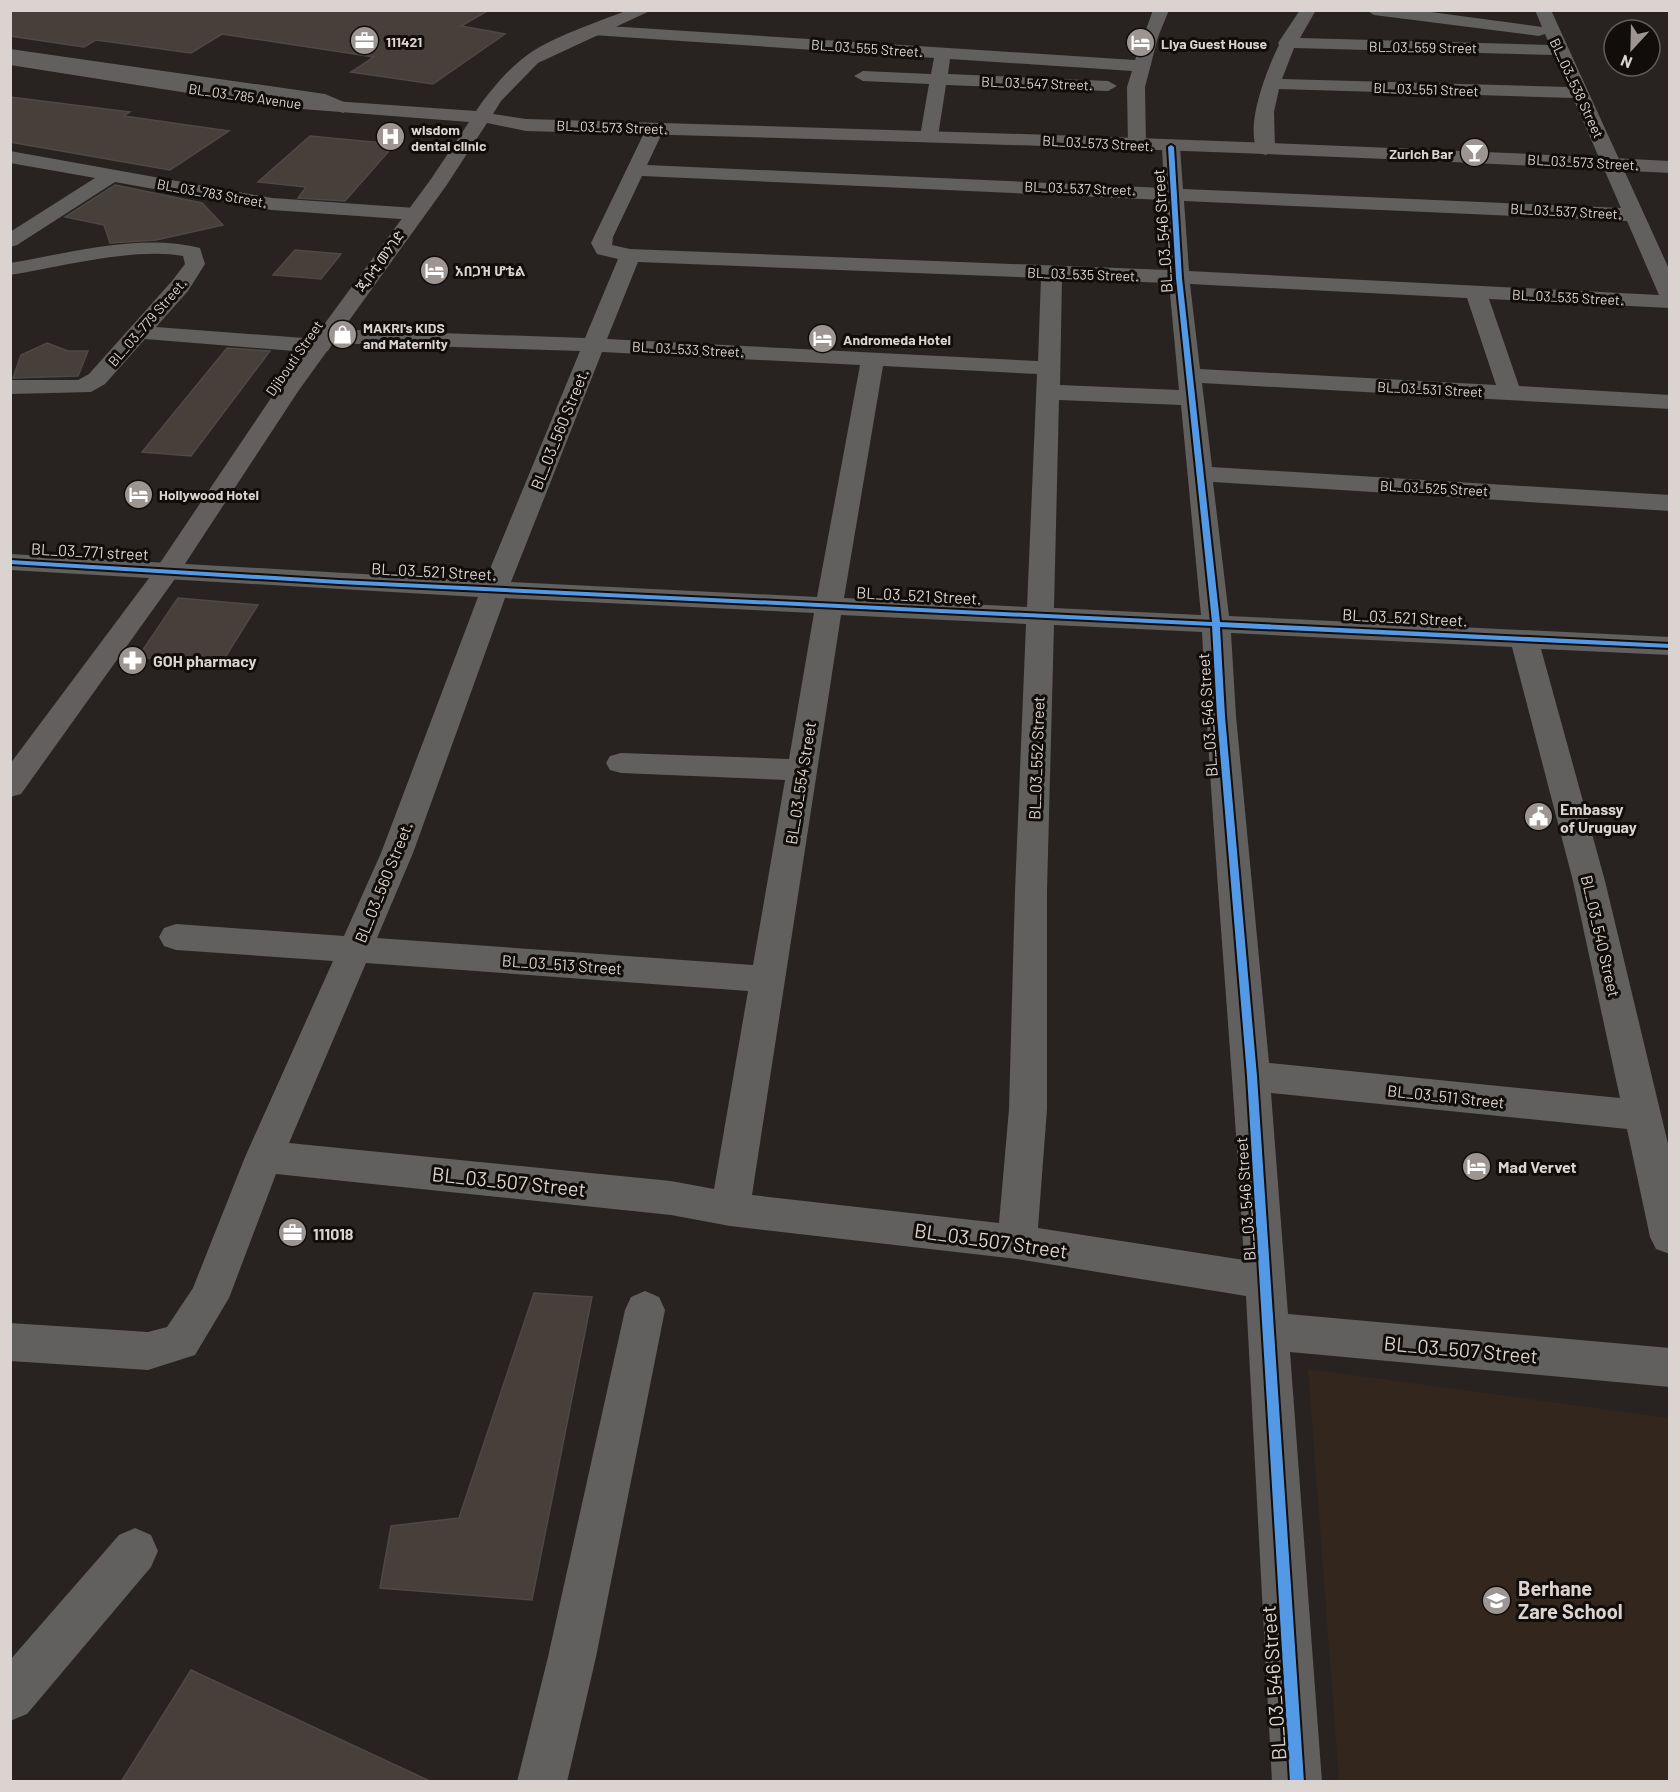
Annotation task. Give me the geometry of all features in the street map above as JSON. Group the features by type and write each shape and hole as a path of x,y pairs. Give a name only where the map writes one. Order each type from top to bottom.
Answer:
{"main road":[{"name":"Djibouti Street","path":"10,788 156,570 231,451 317,342 347,283 409,214 466,125 528,53 630,10"},
{"path":"404,118 466,125 532,59 592,30 644,10"},
{"name":"BL_03_785 Avenue","path":"10,60 276,102 343,108 404,118"},
{"name":"BL_03_785 Avenue","path":"10,70 271,110 404,118"},
{"name":"BL_03_573 Street.","path":"404,118 466,125 922,136 1670,167"},
{"name":"Djibouti Street","path":"10,763 156,570"}],"street":[{"path":"1137,146 1136,87 1141,66 1161,11 1156,10"},
{"path":"1266,149 1263,129 1264,110 1286,43 1308,10"},
{"path":"1374,10 1552,33"},
{"name":"BL_03_538 Street","path":"1543,10 1632,215 1670,296"},
{"name":"BL_03_555 Street.","path":"592,30 1141,66"},
{"name":"BL_03_559 Street","path":"1286,43 1559,50"},
{"path":"913,183 943,52"},
{"path":"10,54 325,99 343,108"},
{"name":"BL_03_547 Street.","path":"862,76 1136,87"},
{"name":"BL_03_551 Street","path":"1272,84 1580,93"},
{"path":"637,170 655,129"},
{"name":"BL_03_546 Street","path":"1172,147 1179,278 1216,624 1221,716 1266,1281"},
{"name":"BL_03_783 Street.","path":"10,157 272,204 409,214"},
{"name":"BL_03_537 Street.","path":"637,170 1174,192 1632,215"},
{"name":"BL_03_535 Street.","path":"637,170 603,237 601,243 604,250 630,255 1179,278 1670,302"},
{"path":"10,241 111,176"},
{"name":"BL_03_779 Street.","path":"10,269 153,249 184,248 193,252 195,264 180,286 97,379 83,387 10,387"},
{"name":"BL_03_560 Street.","path":"10,1342 148,1351 180,1342 209,1298 264,1157 397,853 495,589 630,255"},
{"name":"BL_03_552 Street","path":"1017,1242 1028,1110 1031,879 1052,273"},
{"path":"1476,292 1510,393"},
{"name":"BL_03_533 Street.","path":"137,332 317,342 593,345 873,358 1048,380"},
{"name":"BL_03_554 Street","path":"730,1209 829,605 873,358"},
{"name":"BL_03_531 Street","path":"1048,380 1192,387 1510,393 1670,402"},
{"name":"BL_03_525 Street","path":"1200,474 1670,503"},
{"name":"BL_03_771 street","path":"10,562 156,570"},
{"name":"BL_03_521 Street.","path":"156,570 495,589 1670,646"},
{"name":"BL_03_540 Street","path":"1524,638 1589,880 1670,1237"},
{"path":"621,763 802,770"},
{"name":"BL_03_513 Street","path":"177,937 768,979"},
{"name":"BL_03_511 Street","path":"1251,1076 1641,1115"},
{"name":"BL_03_507 Street","path":"264,1157 671,1198 730,1209 1017,1242 1266,1281"},
{"path":"1266,1281 1268,1331"},
{"path":"542,1782 572,1657 645,1310"},
{"name":"BL_03_546 Street","path":"1268,1331 1297,1782"},
{"name":"BL_03_507 Street","path":"1268,1331 1670,1368"},
{"path":"10,1697 135,1551"}],"shaded area":[{"name":"Berhane Zare School","path":"1308,1369 1669,1418 1669,1781 1339,1781"}],"building":[{"path":"10,10 489,10 461,26 505,34 433,84 351,72 374,57 222,34 191,53 96,40 84,47 10,36"},
{"path":"10,97 130,112 124,116 229,131 170,170 10,142"},
{"path":"310,136 395,144 345,201 298,198 306,187 258,182"},
{"path":"115,185 202,203 223,225 156,240 110,243 104,225 65,217"},
{"path":"295,250 341,254 321,279 273,275"},
{"path":"47,343 68,351 88,351 78,376 13,378 21,355"},
{"path":"227,348 270,351 191,456 142,452"},
{"path":"178,598 258,605 221,664 138,657"},
{"path":"534,1293 592,1297 532,1600 380,1588 391,1526 459,1518"},
{"path":"191,1670 432,1782 121,1782"}],"cycle path":[{"path":"1171,147 1179,278 1216,624 1221,716 1252,1076 1297,1782"},
{"path":"10,562 339,582 1670,646"}],"place":[{"name":"111421","path":"365,41"},
{"name":"Liya Guest House","path":"1140,43"},
{"name":"wisdom dental clinic","path":"390,137"},
{"name":"Zurich Bar","path":"1474,153"},
{"name":"አበጋዝ ሆቴል","path":"434,270"},
{"name":"MAKRI's KIDS and Maternity","path":"342,335"},
{"name":"Andromeda Hotel","path":"822,339"},
{"name":"Hollywood Hotel","path":"138,494"},
{"name":"GOH pharmacy","path":"132,660"},
{"name":"Embassy of Uruguay","path":"1539,817"},
{"name":"Mad Vervet","path":"1477,1166"},
{"name":"111018","path":"292,1233"},
{"name":"Berhane Zare School","path":"1497,1600"}]}
